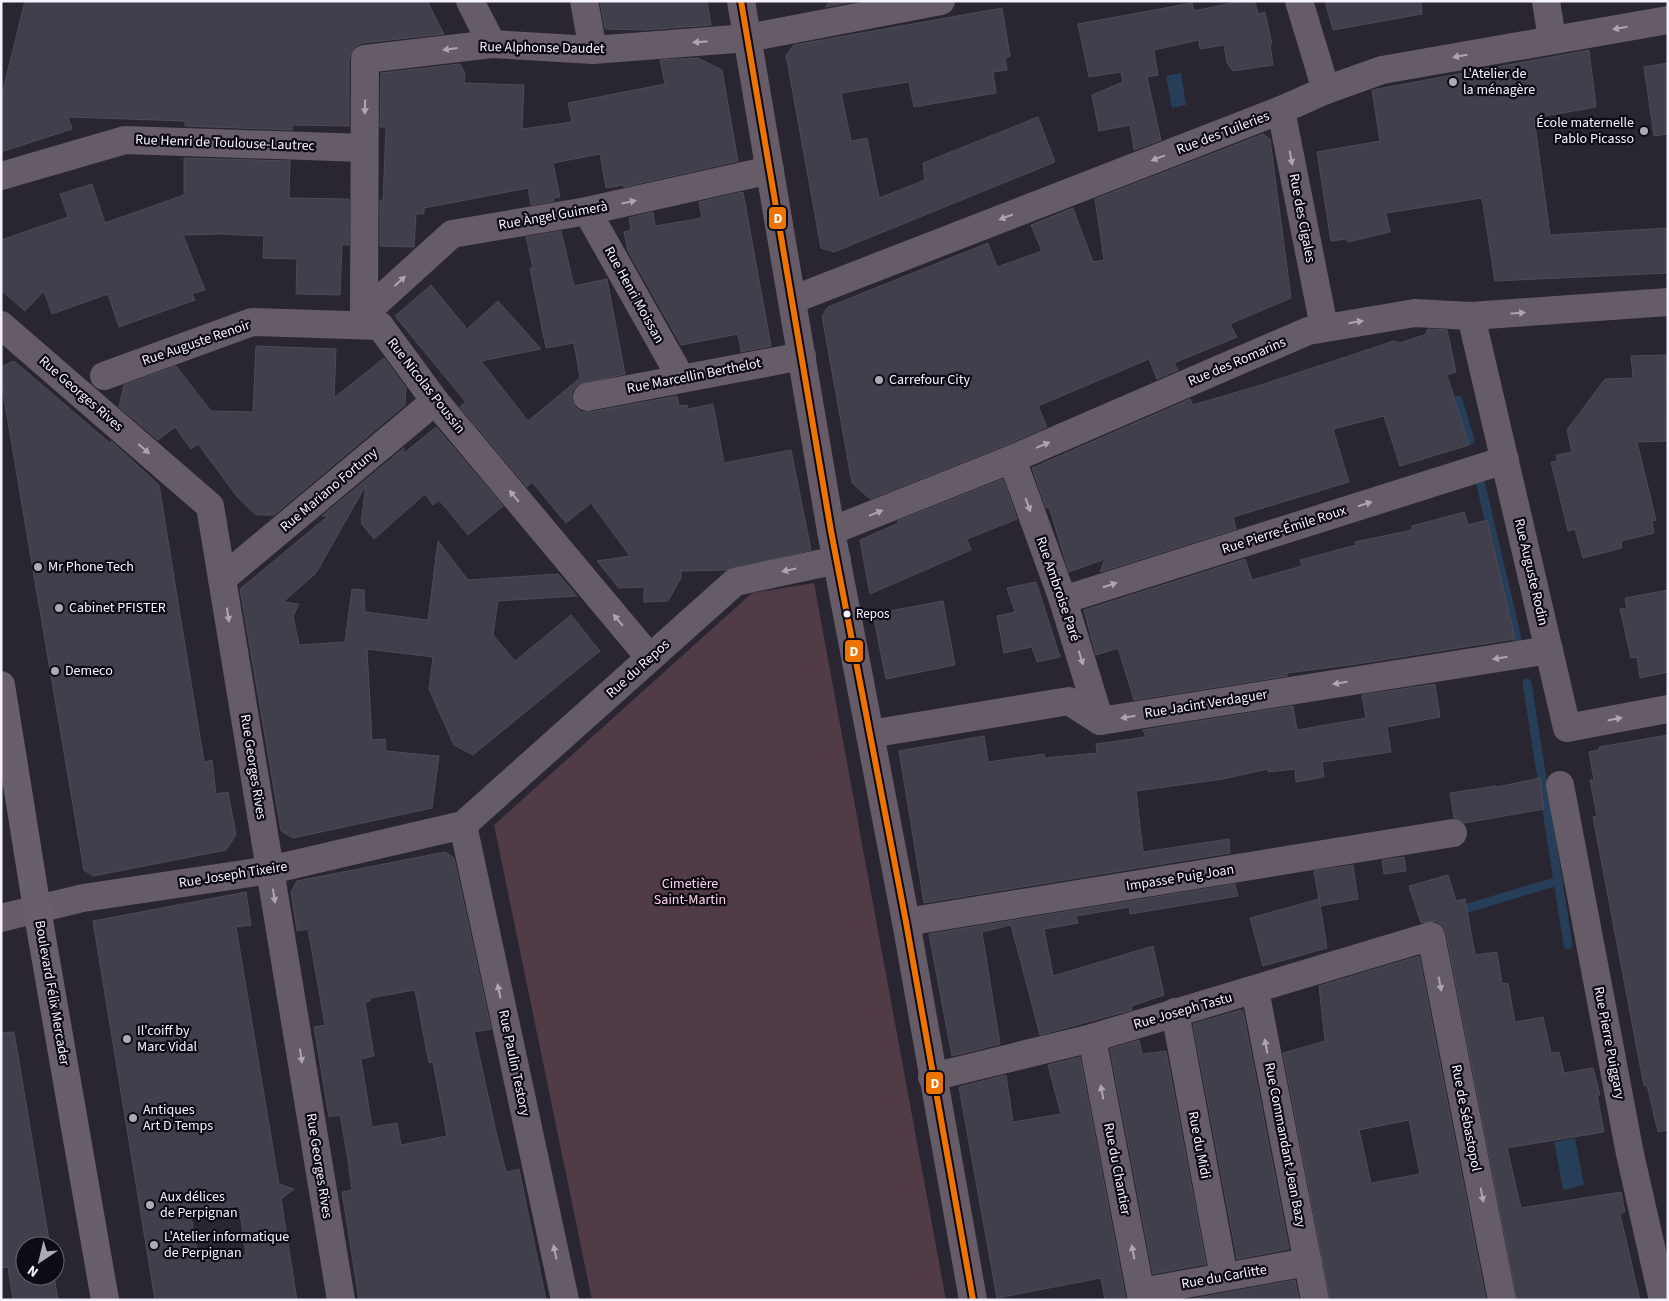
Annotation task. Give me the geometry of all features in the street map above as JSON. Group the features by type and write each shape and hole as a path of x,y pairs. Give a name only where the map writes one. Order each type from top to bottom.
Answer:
{"main road":[{"name":"Boulevard Félix Mercader","path":"1,685 37,908 105,1300"}],"street":[{"path":"470,1 492,44"},
{"path":"584,1 593,50"},
{"path":"741,1 831,531 906,922 973,1300"},
{"name":"Rue Alphonse Daudet","path":"364,148 365,59 492,44 593,50 748,38 941,1"},
{"path":"1299,1 1326,90"},
{"path":"1546,1 1552,40"},
{"name":"Rue des Tuileries","path":"792,300 1281,110 1326,90 1382,70 1668,20"},
{"name":"Rue des Cigales","path":"1281,110 1324,327"},
{"name":"Rue Henri de Toulouse-Lautrec","path":"1,176 125,140 364,148"},
{"path":"364,148 372,320"},
{"name":"Rue Àngel Guimerà","path":"372,320 452,234 587,211 770,170"},
{"name":"Rue Henri Moissan","path":"587,211 680,378"},
{"name":"Rue des Romarins","path":"831,531 1012,459 1308,331 1416,313 1471,316 1668,302"},
{"name":"Rue Auguste Rodin","path":"1471,316 1567,728 1668,709"},
{"name":"Rue Auguste Renoir","path":"104,376 252,322 372,320"},
{"name":"Rue Nicolas Poussin","path":"372,320 435,401 650,658"},
{"name":"Rue Georges Rives","path":"1,325 210,506 341,1300"},
{"name":"Rue Marcellin Berthelot","path":"587,397 802,356"},
{"name":"Rue Mariano Fortuny","path":"222,579 435,401"},
{"name":"Rue Ambroise Paré","path":"1012,459 1063,600 1100,721"},
{"name":"Rue Pierre-Émile Roux","path":"1063,600 1505,460"},
{"name":"Rue du Repos","path":"463,825 735,582 837,560"},
{"name":"Rue Jacint Verdaguer","path":"1100,721 1549,650"},
{"path":"870,734 1068,701 1100,721"},
{"name":"Rue Pierre Puiggary","path":"1560,786 1630,1154 1663,1300"},
{"name":"Rue Joseph Tixeire","path":"1,918 83,898 270,870 463,825"},
{"name":"Rue Paulin Testory","path":"463,825 565,1300"},
{"name":"Impasse Puig Joan","path":"906,922 1453,833"},
{"name":"Rue Joseph Tastu","path":"932,1077 1092,1038 1431,936"},
{"name":"Rue de Sébastopol","path":"1431,936 1502,1300"},
{"name":"Rue Commandant Jean Bazy","path":"1255,990 1315,1300"},
{"name":"Rue du Midi","path":"1175,1012 1224,1277"},
{"name":"Rue du Chantier","path":"1092,1038 1141,1296"},
{"name":"Rue du Carlitte","path":"1141,1296 1224,1277 1308,1262"}],"green space":[{"name":"Cimetière Saint-Martin","path":"814,583 946,1300 592,1300 494,825 752,593"}],"water":[{"path":"1181,73 1186,105 1172,108 1166,76"},
{"path":"1575,1138 1584,1185 1563,1190 1554,1142"}],"building":[{"path":"25,1 427,1 444,34 363,43 356,46 349,59 349,126 292,125 292,130 185,126 185,121 68,117 72,129 1,152 1,98"},
{"path":"600,1 707,1 711,25 645,30 605,29"},
{"path":"830,1 857,1 825,7"},
{"path":"1241,1 1255,1 1258,14 1265,12 1272,44 1270,44 1273,65 1233,71 1227,63 1224,45 1200,49 1199,40 1154,50 1158,75 1147,77 1161,140 1134,150 1130,125 1099,131 1092,95 1123,82 1121,72 1089,77 1078,24 1192,3 1194,11"},
{"path":"1325,1 1421,1 1422,14 1333,30"},
{"path":"1002,8 1010,56 1005,58 1007,70 993,72 996,93 914,107 909,82 841,93 851,141 867,138 879,198 925,180 923,163 1038,117 1055,162 834,252 821,248 786,55 794,45"},
{"path":"1589,50 1596,107 1534,118 1550,235 1668,228 1668,273 1495,281 1482,198 1386,213 1390,232 1348,242 1347,239 1331,241 1317,152 1380,141 1372,90"},
{"path":"698,58 722,70 738,161 624,187 623,185 606,188 600,154 553,163 560,197 553,198 554,201 531,205 528,188 424,208 424,214 416,214 414,247 380,246 380,200 383,200 386,127 380,127 381,73 460,64 465,73 464,83 524,85 522,129 572,122 568,103 665,84 660,60"},
{"path":"1668,63 1668,134 1654,136 1644,67"},
{"path":"1263,134 1270,139 1291,298 1230,324 1237,337 1174,363 1178,370 1157,379 1149,359 1038,406 1047,427 1006,445 870,499 852,483 822,316 828,307 988,243 997,267 1042,251 1031,225 1073,208 1093,262 1104,260 1095,199"},
{"path":"184,158 290,161 289,198 349,199 349,245 342,245 340,295 296,294 297,259 263,258 264,236 220,234 183,235 205,290 192,294 195,300 119,327 108,294 52,314 44,291 25,311 1,290 1,240 68,217 60,194 92,184 105,223 184,195"},
{"path":"743,192 771,346 741,352 738,334 681,345 628,251 624,232 631,230 629,218 653,212 655,226 702,218 699,202"},
{"path":"561,231 574,286 607,279 625,374 577,385 572,392 572,400 575,407 581,412 590,412 677,396 679,406 687,405 688,409 713,404 724,463 791,450 811,550 726,570 681,571 681,578 668,601 644,602 644,587 619,588 597,561 630,556 591,503 566,523 532,482 527,487 460,407 466,402 395,316 431,285 467,329 498,301 541,349 481,361 528,421 580,378 574,343 546,348 530,268 533,268 526,237"},
{"path":"1428,329 1447,330 1456,372 1447,375 1469,445 1400,466 1384,416 1333,429 1349,482 1233,517 1236,529 1100,572 1105,559 1069,572 1049,507 1046,508 1032,468 1190,399 1193,405 1261,385 1394,341 1400,343 1425,335"},
{"path":"256,346 336,349 334,398 384,358 406,388 405,405 274,515 256,515 238,498 198,444 191,449 175,427 158,440 119,407 124,385 176,366 211,411 253,412"},
{"path":"1666,355 1668,441 1637,442 1656,520 1652,521 1654,533 1621,541 1622,548 1583,558 1575,529 1568,531 1551,462 1558,461 1556,455 1572,452 1567,430 1605,379 1633,378 1631,356"},
{"path":"14,361 111,444 111,441 159,485 204,762 212,760 216,794 228,792 236,835 226,850 93,876 84,870 1,381 1,367"},
{"path":"436,427 503,506 468,535 439,500 433,505 425,494 374,539 361,523 366,485 316,573 283,602 299,604 293,616 299,645 345,642 352,589 364,590 365,612 428,620 438,541 468,580 558,574 577,596 498,601 493,635 515,661 571,615 600,651 473,755 454,745 429,689 433,657 367,649 372,740 385,739 386,751 439,756 432,808 293,838 281,831 240,589 328,516 322,516 404,448 403,454"},
{"path":"1003,479 1017,519 967,539 971,550 870,594 860,540 899,523 897,521"},
{"path":"1464,512 1468,525 1487,520 1515,639 1287,673 1287,676 1134,700 1118,648 1096,655 1084,610 1245,559 1252,580 1302,566 1300,560 1356,545 1355,542 1412,530 1412,526"},
{"path":"1036,582 1060,657 1037,662 1032,647 1004,653 997,616 1015,612 1007,588"},
{"path":"1668,590 1668,672 1640,678 1637,657 1631,658 1620,609 1627,608 1625,598"},
{"path":"943,601 955,665 886,679 873,614"},
{"path":"1435,684 1440,717 1387,727 1391,752 1322,762 1324,777 1296,782 1295,769 1268,772 1268,769 1223,779 1136,791 1143,852 1229,839 1230,853 924,903 899,751 984,736 988,762 1044,754 1045,758 1097,753 1096,744 1146,737 1143,730 1293,706 1297,730 1366,718 1362,695"},
{"path":"1668,735 1668,1130 1658,1132 1647,1085 1644,1086 1593,817 1597,816 1590,780 1594,780 1589,752 1599,750 1599,747"},
{"path":"1540,778 1544,809 1465,823 1454,818 1450,793 1497,787"},
{"path":"445,852 454,858 491,1029 474,1032 506,1172 519,1169 546,1300 359,1300 342,1192 352,1190 347,1154 340,1115 329,1117 314,1027 325,1025 308,929 297,931 291,892 297,881","holes":["415,990 429,1063 433,1062 447,1136 401,1145 397,1123 372,1127 361,1059 374,1056 365,1002 370,1001 370,998"]},
{"path":"1404,857 1406,871 1384,874 1382,860"},
{"path":"1353,865 1358,899 1320,906 1314,871"},
{"path":"1448,875 1456,901 1465,899 1475,955 1497,952 1502,984 1508,983 1515,1022 1543,1017 1551,1053 1559,1052 1564,1073 1593,1068 1600,1095 1597,1095 1604,1132 1507,1148 1521,1208 1621,1192 1625,1212 1620,1214 1640,1300 1517,1300 1446,933 1443,926 1436,921 1421,923 1409,886"},
{"path":"1235,884 1238,896 1130,914 1129,907 1076,916 1078,923 1044,929 1053,976 1153,946 1164,995 1131,1006 1132,1010 1040,1035 1011,925 982,932 1000,1044 952,1056 929,934"},
{"path":"246,892 251,925 236,927 279,1184 294,1189 281,1199 297,1300 155,1300 93,921","holes":["239,1206 246,1255 202,1260 202,1258 198,1258 191,1215"]},
{"path":"1319,899 1327,948 1263,966 1250,918"},
{"path":"1419,956 1486,1300 1330,1300 1283,1053 1325,1041 1319,986","holes":["1409,1120 1420,1174 1371,1183 1359,1130"]},
{"path":"1243,1011 1289,1249 1237,1259 1193,1024"},
{"path":"14,1032 48,1236 15,1236 15,1286 56,1286 58,1300 13,1300 8,1267 1,1268 1,1033"},
{"path":"1139,1040 1142,1054 1166,1051 1206,1264 1153,1274 1110,1049"},
{"path":"1080,1057 1126,1300 1105,1300 1101,1278 997,1298 959,1087 1006,1075 1013,1122 1061,1114 1048,1065"},
{"path":"1295,1280 1299,1300 1186,1300"}],"waterway":[{"path":"1458,400 1470,440"},
{"path":"1481,485 1517,639"},
{"path":"1527,683 1568,945"},
{"path":"1461,910 1558,881"}],"transit line":[{"name":"D","path":"741,1 831,531 906,922 973,1300"}],"place":[{"name":"L'Atelier de la ménagère","path":"1453,82"},
{"name":"École maternelle Pablo Picasso","path":"1644,131"},
{"name":"Carrefour City","path":"879,380"},
{"name":"Mr Phone Tech","path":"38,567"},
{"name":"Cabinet PFISTER","path":"59,608"},
{"name":"Repos","path":"847,614"},
{"name":"Demeco","path":"55,671"},
{"name":"Il'coiff by Marc Vidal","path":"127,1039"},
{"name":"Antiques Art D Temps","path":"133,1118"},
{"name":"Aux délices de Perpignan","path":"150,1205"},
{"name":"L'Atelier informatique de Perpignan","path":"154,1245"}]}
